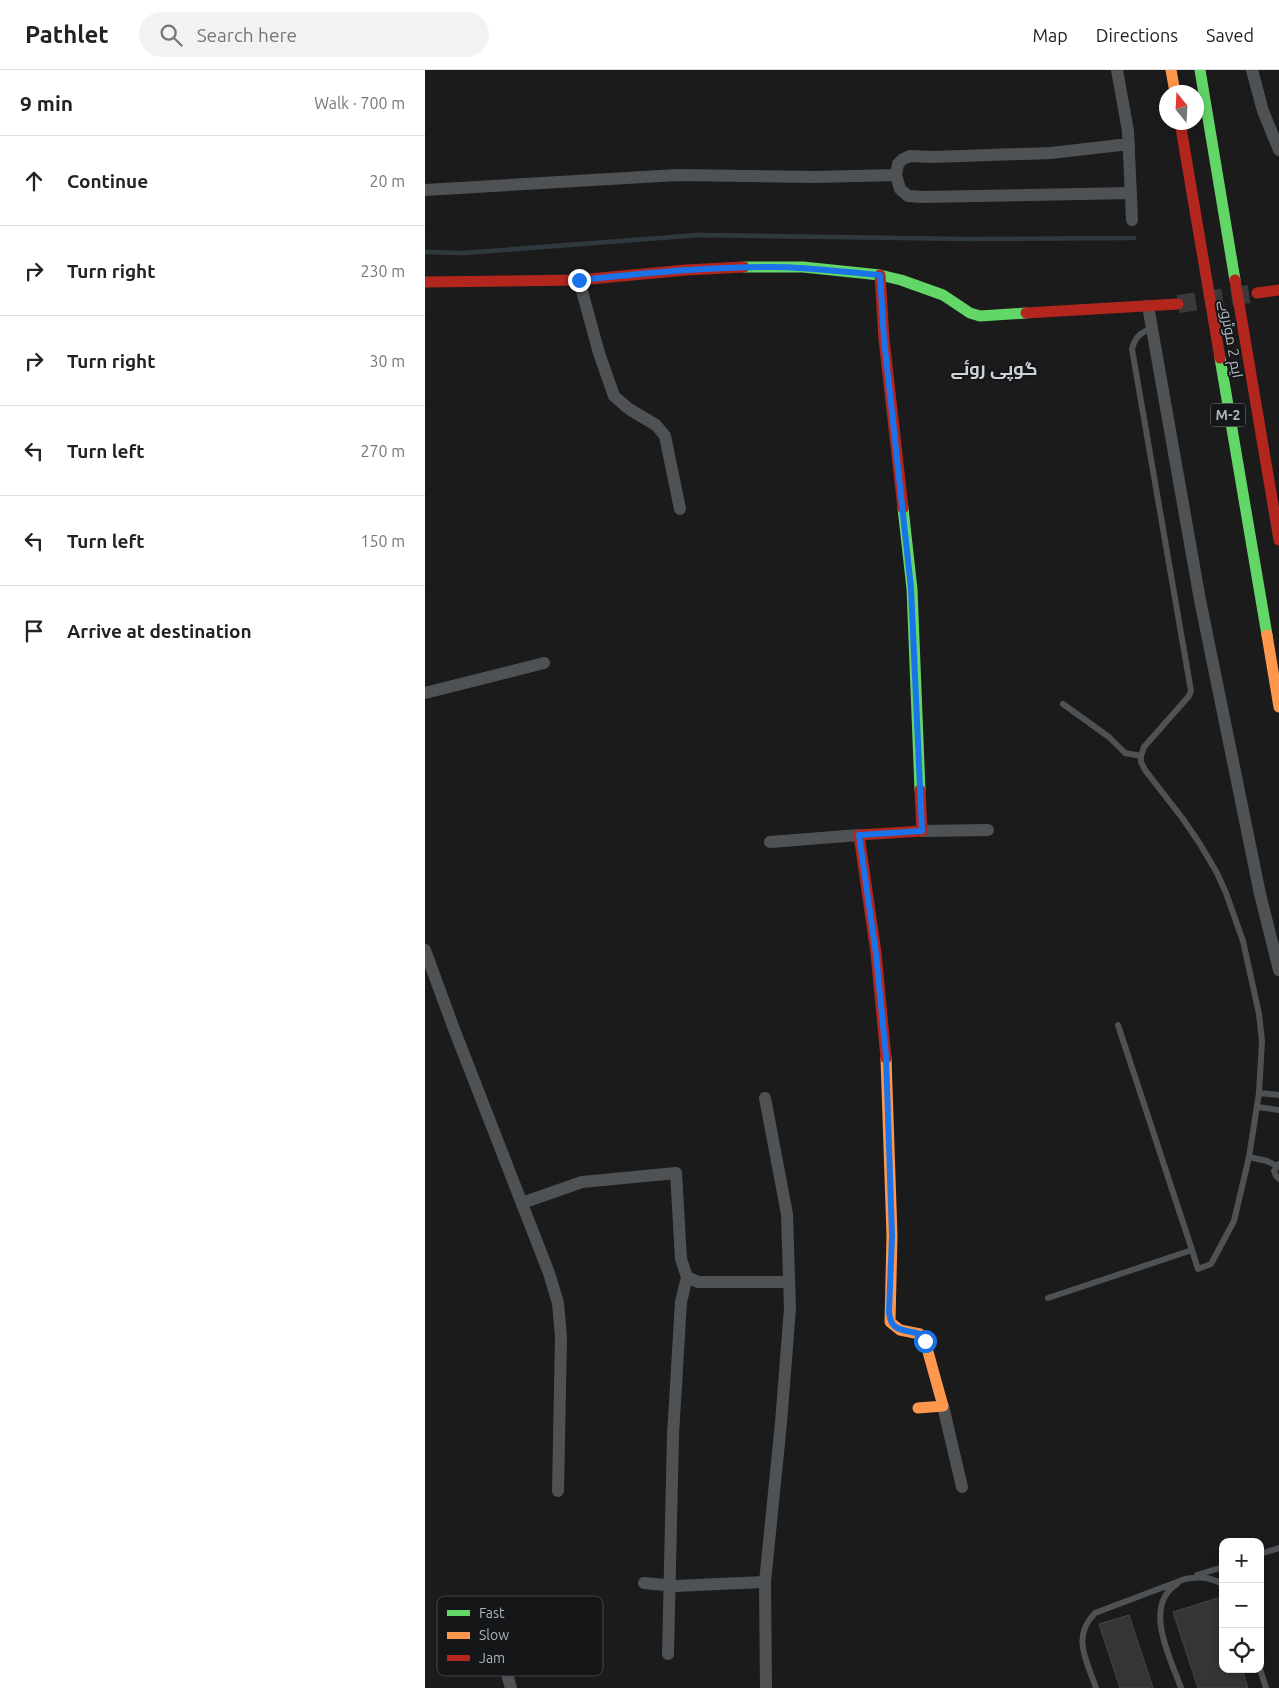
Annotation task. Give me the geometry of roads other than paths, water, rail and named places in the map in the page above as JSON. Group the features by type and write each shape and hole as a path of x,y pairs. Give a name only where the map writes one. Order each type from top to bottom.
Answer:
{"main road":[{"path":"1171,70 1174,85"},
{"name":"ایم 2 موٹروے","path":"1200,70 1279,540"},
{"name":"ایم 2 موٹروے","path":"1181,130 1279,707"},
{"path":"425,282 579,280 686,270 766,266 803,267 880,275 901,280 936,292 980,316 1178,304"},
{"path":"880,275 884,339 911,588 922,831 859,835 876,954 886,1056 892,1236 890,1322 900,1330 920,1334 925,1341 943,1406 918,1408"},
{"path":"1257,293 1279,290"}],"street":[{"path":"1117,70 1128,131 1132,220"},
{"path":"1252,70 1263,111 1279,150"},
{"path":"1129,144 1051,152 933,157 910,156 898,164 896,176 900,189 908,196 1131,193"},
{"path":"425,190 677,175 896,176"},
{"path":"579,280 599,354 614,396 629,410 656,425 665,436 680,509"},
{"path":"1148,306 1200,600 1260,894 1279,970"},
{"path":"425,693 544,662"},
{"path":"922,831 988,830"},
{"path":"770,842 859,835"},
{"path":"425,950 549,1273 560,1315 559,1491"},
{"path":"765,1098 787,1214 790,1308 765,1582 766,1688"},
{"path":"522,1203 582,1182 676,1173 681,1259 687,1277 681,1302 673,1435 668,1654"},
{"path":"687,1277 698,1282 789,1282"},
{"path":"943,1406 961,1488"},
{"path":"643,1583 669,1585 765,1582"}],"lane":[{"path":"1118,1025 1198,1269 1211,1264 1234,1221 1258,1108 1262,1041 1259,1014 1249,967 1235,918 1217,873 1183,819 1145,770 1141,762 1144,747 1189,696 1191,691 1131,349 1142,332 1152,328"},
{"path":"1063,704 1109,738 1125,753 1141,756"},
{"path":"1259,1093 1279,1095"},
{"path":"1258,1108 1279,1110"},
{"path":"1249,1157 1278,1165 1274,1171 1275,1176 1279,1179"},
{"path":"1048,1298 1192,1250"},
{"path":"1264,1553 1279,1549"},
{"path":"1096,1688 1081,1640 1087,1621 1095,1613 1104,1608 1219,1568"},
{"path":"1181,1688 1161,1632 1160,1607 1165,1595 1185,1579 1197,1576 1211,1578 1221,1583"},
{"path":"1261,1673 1266,1688"}],"waterway":[{"path":"425,252 464,253 699,235 969,239 1134,238"}],"tunnel":[{"path":"1178,304 1249,294"}],"district":[{"name":"گوپی روئے","path":"994,369"}]}
